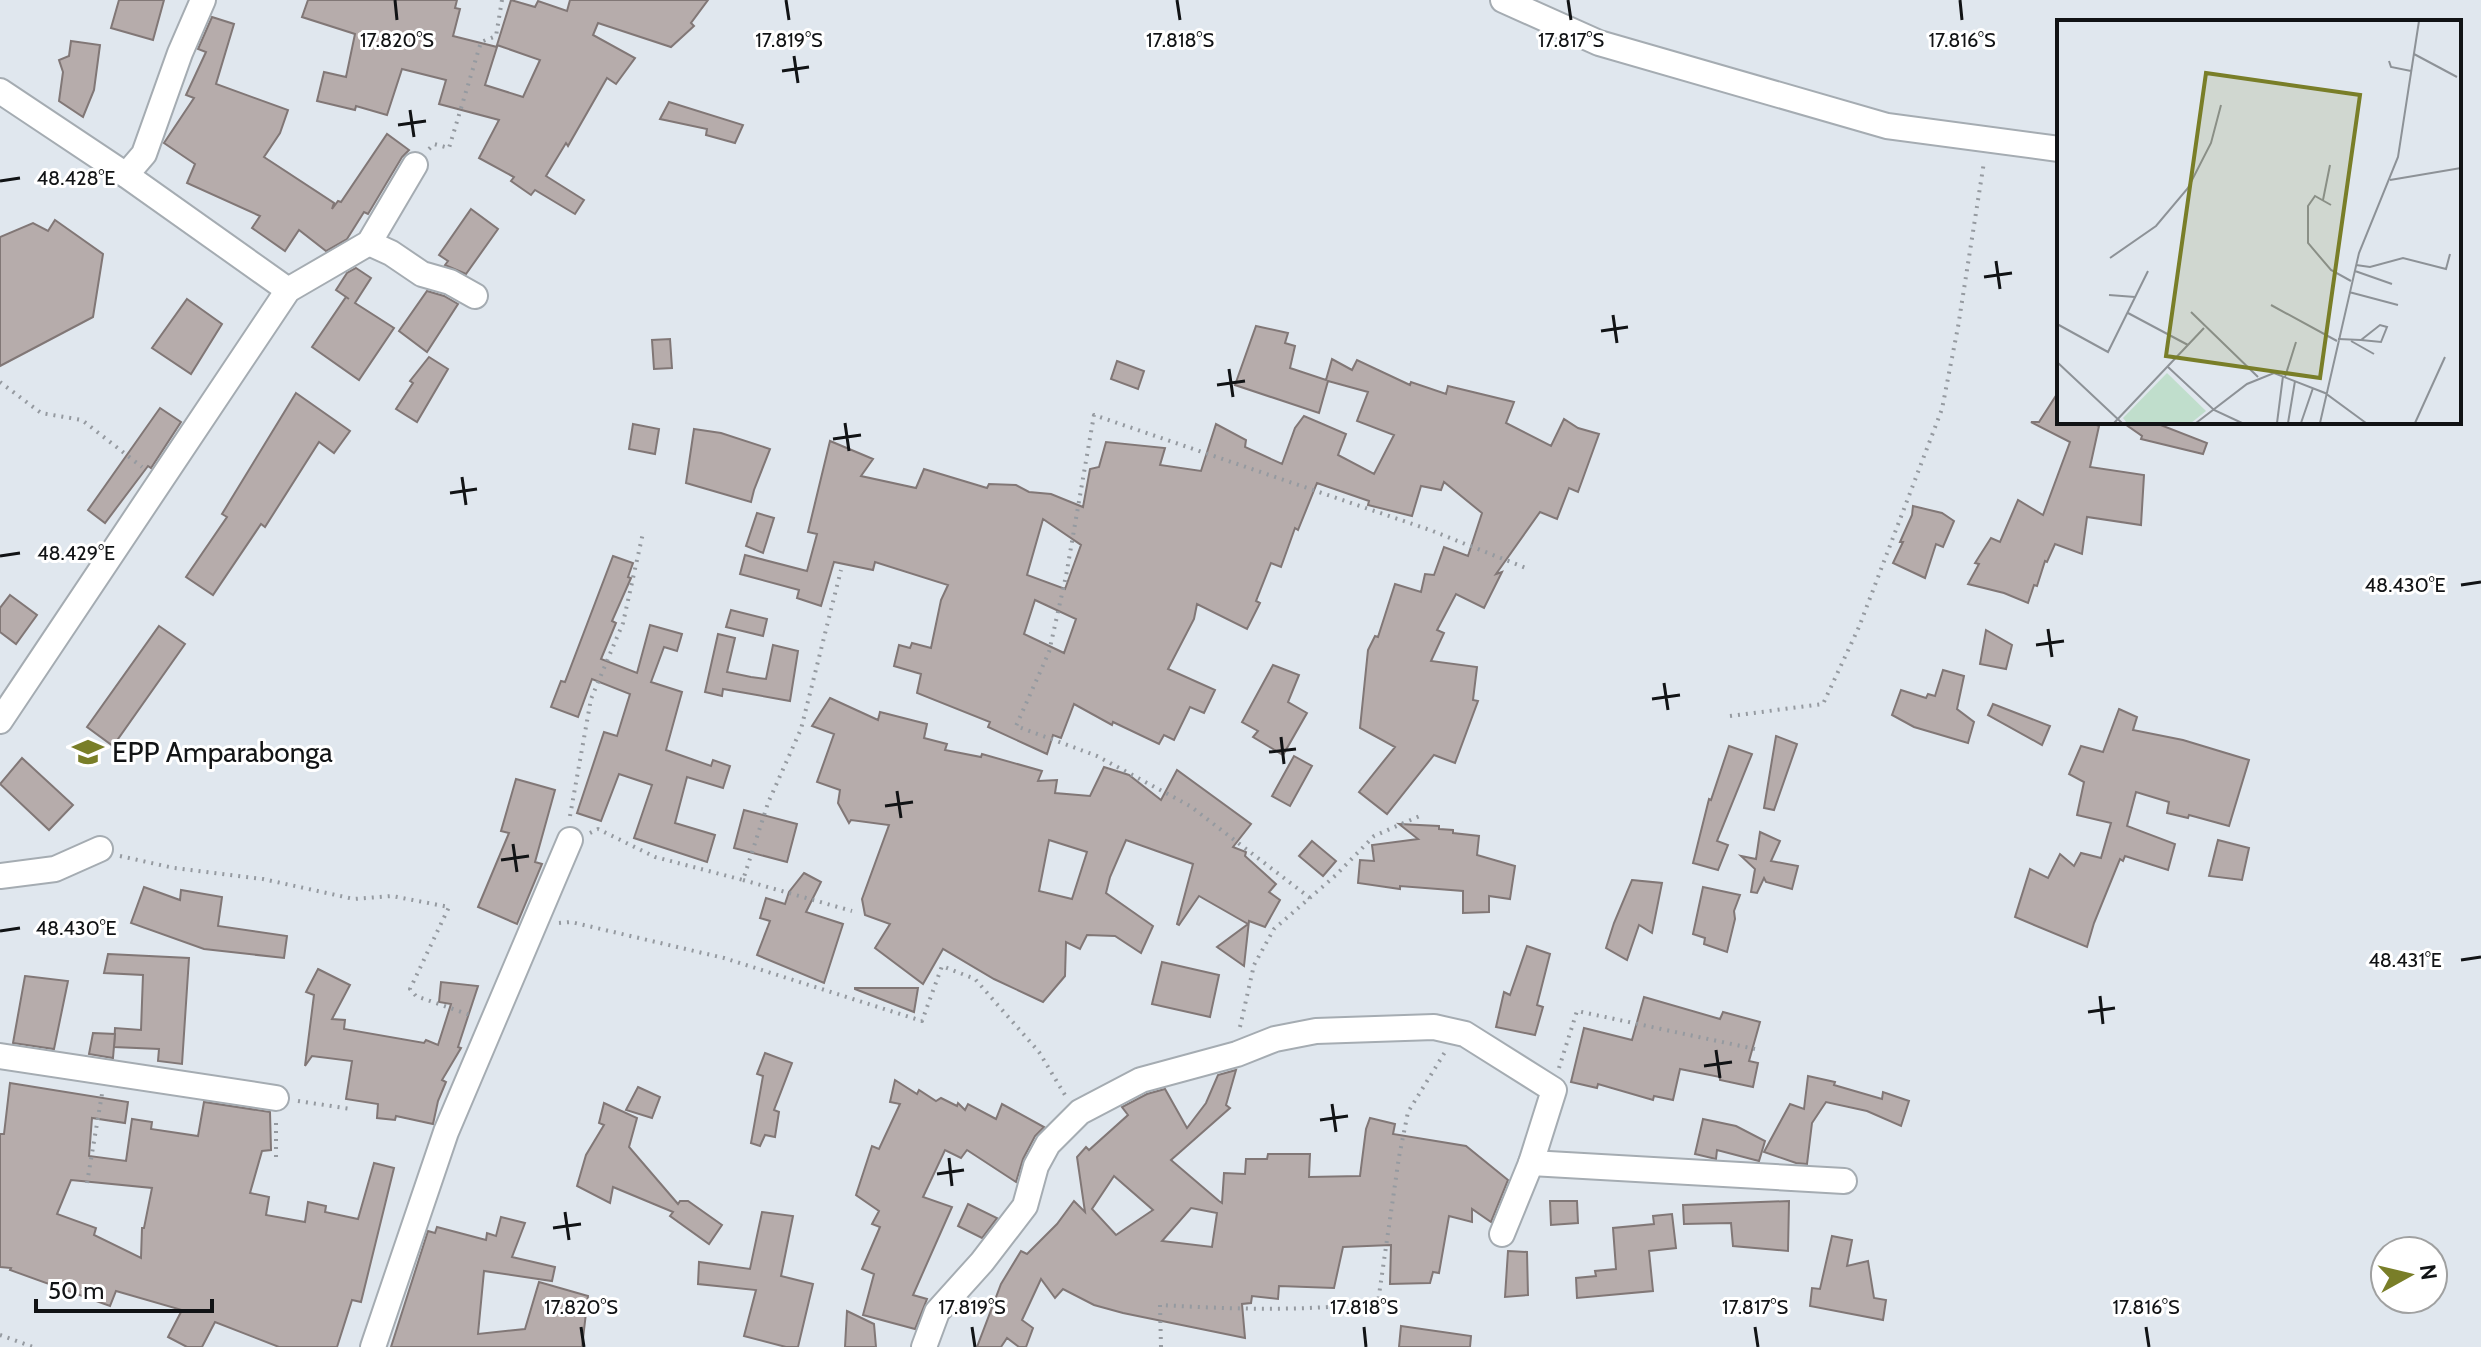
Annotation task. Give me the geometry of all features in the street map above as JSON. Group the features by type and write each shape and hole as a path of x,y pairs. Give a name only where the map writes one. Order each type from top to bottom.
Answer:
{"street":[{"path":"126,175 144,154 180,53 203,0"},
{"path":"1503,0 1615,48 1887,126 2057,149"},
{"path":"0,91 126,175 288,290"},
{"path":"0,721 288,290 369,243 415,165"},
{"path":"369,243 391,253 422,274 450,282 475,296"},
{"path":"373,1347 446,1132 570,840"},
{"path":"0,876 55,869 100,849"},
{"path":"924,1347 937,1312 982,1262 1025,1206 1036,1166 1048,1144 1080,1112 1141,1080 1237,1054 1275,1039 1316,1031 1434,1027 1465,1034 1554,1090 1531,1163 1502,1234"},
{"path":"0,1056 276,1098"},
{"path":"1531,1163 1844,1181"}],"path":[{"path":"415,165 434,144 449,148 481,42 496,36 502,0"},
{"path":"1730,716 1823,704 1859,627 1942,409 1987,140"},
{"path":"0,382 41,413 82,420 160,481"},
{"path":"1310,898 1190,806 1097,756 1016,726 1049,652 1066,576 1094,415 1402,520 1526,568"},
{"path":"643,533 623,623 591,699 571,807 570,840 598,829 655,857 852,911"},
{"path":"743,880 768,803 801,729 841,570"},
{"path":"1237,1054 1237,1039 1254,965 1274,929 1374,836 1422,815"},
{"path":"100,849 174,868 263,879 354,899 392,896 449,907 410,989 416,996 491,1022"},
{"path":"533,926 571,922 724,958 922,1021 942,966 975,979 1039,1052 1062,1091 1080,1112"},
{"path":"1552,1089 1577,1011 1755,1049"},
{"path":"1161,1347 1160,1305 1207,1308 1346,1306 1378,1302 1408,1112 1456,1032"},
{"path":"87,1183 105,1072"},
{"path":"276,1157 276,1098 351,1109"},
{"path":"0,1335 33,1347"}],"building":[{"path":"119,0 164,0 153,40 111,28"},
{"path":"308,0 457,0 455,8 460,9 453,36 497,47 485,85 523,97 540,60 497,45 511,0 535,7 538,1 567,11 570,0 708,0 691,23 694,26 671,47 598,23 593,35 635,58 616,84 607,78 568,146 566,143 546,176 584,200 575,214 535,190 531,195 511,181 514,177 479,158 499,120 439,104 446,80 402,69 387,115 356,106 355,110 317,101 324,72 346,77 355,34 302,17"},
{"path":"212,17 234,24 216,84 288,110 280,133 264,157 334,203 332,209 338,201 341,202 387,134 409,150 368,214 364,212 347,239 326,251 299,230 285,251 252,228 260,216 187,183 195,164 164,143 194,98 186,95 206,52 198,49"},
{"path":"71,41 100,45 94,90 83,117 59,101 63,72 59,60 69,56"},
{"path":"669,102 743,125 735,143 706,135 707,129 660,119"},
{"path":"471,209 498,229 466,274 445,265 448,261 439,255"},
{"path":"55,220 103,254 93,317 0,366 0,237 33,223 48,231"},
{"path":"356,268 371,278 355,303 394,328 359,380 312,347 346,297 349,299 336,290 347,273"},
{"path":"427,291 458,304 427,352 399,331"},
{"path":"187,299 222,324 191,374 152,348"},
{"path":"1256,326 1288,333 1285,343 1295,346 1290,368 1326,380 1332,359 1352,370 1357,360 1410,385 1411,382 1446,394 1448,386 1514,402 1506,423 1551,446 1564,419 1578,428 1599,434 1578,492 1569,488 1557,519 1540,512 1496,574 1502,572 1484,608 1456,594 1437,630 1444,633 1431,661 1477,667 1473,700 1478,701 1455,763 1434,755 1387,814 1359,792 1395,747 1360,728 1368,650 1375,636 1378,637 1395,584 1421,592 1425,574 1434,575 1444,547 1468,556 1482,513 1444,482 1441,490 1421,486 1412,516 1368,505 1369,501 1317,483 1298,530 1295,528 1281,567 1271,563 1256,601 1260,603 1247,629 1197,604 1194,619 1168,669 1215,690 1204,713 1190,707 1174,740 1164,735 1159,744 1113,722 1112,725 1074,704 1061,738 1053,735 1047,754 988,727 990,722 917,693 921,674 894,666 899,645 910,648 912,643 931,648 941,600 948,585 875,562 873,570 834,562 821,606 797,598 799,590 740,574 745,555 807,571 817,534 808,532 830,441 873,459 861,476 916,488 924,469 987,488 989,484 1016,485 1029,492 1051,494 1083,507 1090,469 1099,467 1106,442 1165,448 1160,465 1201,471 1216,424 1246,440 1245,447 1282,464 1295,428 1304,416 1346,434 1338,455 1374,474 1394,435 1357,421 1368,392 1328,381 1319,413 1235,385","holes":["1043,519 1081,545 1065,589 1027,575","1035,600 1076,619 1064,653 1024,634"]},
{"path":"670,339 672,368 654,369 652,340"},
{"path":"429,357 448,369 417,422 396,409 413,383 410,381"},
{"path":"1117,361 1144,371 1138,389 1111,379"},
{"path":"296,393 350,431 334,453 319,442 265,527 261,524 213,595 186,577 227,517 222,514"},
{"path":"2057,394 2057,424 2099,426 2090,467 2144,475 2141,525 2087,517 2082,554 2055,544 2028,603 1968,584 1979,564 1975,563 1991,538 2000,542 2018,500 2043,515 2070,442 2031,422 2039,422"},
{"path":"160,408 181,422 151,468 148,466 105,523 88,510"},
{"path":"633,424 659,429 655,454 629,449"},
{"path":"2125,424 2158,424 2207,443 2203,454 2141,439 2142,436"},
{"path":"694,429 721,433 770,449 751,502 686,483"},
{"path":"1913,506 1942,513 1954,521 1943,547 1936,544 1925,578 1893,563 1903,542 1900,542"},
{"path":"757,513 774,518 763,553 746,546"},
{"path":"613,556 633,563 628,577 631,578 612,621 616,623 601,659 637,673 650,625 682,634 677,651 664,647 651,682 682,692 666,750 711,766 713,760 730,766 723,788 687,777 675,823 715,835 707,862 634,838 652,785 619,774 601,821 577,813 604,732 617,736 630,694 592,679 578,717 551,707 561,681 565,682"},
{"path":"10,595 37,615 16,644 0,632 0,608"},
{"path":"731,610 767,619 763,636 726,627"},
{"path":"159,626 185,644 113,746 87,727"},
{"path":"1986,630 2012,645 2006,669 1980,664"},
{"path":"718,634 735,638 727,672 766,679 773,645 798,651 790,701 723,689 722,696 705,692"},
{"path":"1273,665 1299,675 1288,702 1307,713 1283,755 1253,737 1258,731 1242,722"},
{"path":"1943,670 1964,676 1957,709 1974,722 1968,743 1914,727 1892,715 1901,690 1926,698 1928,694 1935,696"},
{"path":"830,698 878,720 880,712 927,724 924,738 947,744 945,750 981,757 982,754 1042,771 1038,781 1057,780 1055,793 1090,796 1104,767 1129,775 1161,800 1177,770 1251,824 1233,847 1246,852 1245,856 1276,884 1269,892 1280,900 1265,927 1249,921 1244,966 1217,947 1248,924 1199,896 1177,924 1193,864 1126,840 1106,893 1153,926 1141,953 1115,936 1087,935 1080,949 1066,942 1065,976 1043,1002 994,979 943,949 923,984 875,948 890,924 865,915 862,899 889,825 851,820 849,823 838,803 840,790 817,782 834,734 812,726","holes":["1049,840 1087,852 1072,899 1039,891"]},
{"path":"1993,704 2050,726 2042,745 1988,715"},
{"path":"2119,709 2137,717 2133,730 2183,740 2249,760 2229,826 2189,815 2188,818 2167,813 2169,802 2136,792 2127,826 2175,844 2168,870 2125,856 2123,861 2120,859 2087,947 2015,917 2030,869 2048,878 2060,854 2074,866 2081,853 2101,858 2111,823 2077,815 2084,782 2069,774 2081,746 2103,752"},
{"path":"1776,736 1797,744 1774,810 1764,808"},
{"path":"1729,746 1752,754 1717,841 1728,845 1718,870 1693,863 1709,799"},
{"path":"1294,756 1312,766 1290,806 1272,796"},
{"path":"22,758 73,805 49,830 0,784"},
{"path":"516,779 555,790 535,862 542,864 517,924 478,907 509,833 501,831"},
{"path":"744,810 797,824 787,862 734,848"},
{"path":"1399,824 1439,826 1439,829 1453,830 1453,833 1479,836 1477,855 1515,866 1510,899 1489,896 1489,912 1463,913 1463,891 1400,886 1400,889 1358,883 1360,860 1374,861 1372,845 1418,839"},
{"path":"1760,832 1780,841 1771,861 1798,866 1792,889 1766,882 1764,878 1757,893 1751,892 1755,869 1741,856 1756,859"},
{"path":"2218,840 2249,848 2242,880 2209,876"},
{"path":"1312,841 1336,861 1323,876 1299,856"},
{"path":"804,873 821,882 806,912 843,924 824,983 757,955 770,921 760,918 766,898 785,904 789,892"},
{"path":"1632,880 1662,883 1652,933 1639,925 1627,960 1606,948"},
{"path":"144,887 180,900 181,890 222,897 218,926 287,936 284,958 204,949 131,923"},
{"path":"1703,887 1740,895 1727,952 1704,944 1705,938 1693,934"},
{"path":"1527,946 1550,954 1537,1005 1543,1007 1535,1035 1496,1027 1504,992 1510,995"},
{"path":"108,954 189,958 182,1064 158,1061 159,1049 114,1047 115,1028 141,1030 143,975 104,973"},
{"path":"1162,962 1219,975 1210,1017 1152,1004"},
{"path":"318,969 350,985 332,1019 345,1020 344,1029 424,1043 426,1040 438,1045 451,1004 439,1002 441,982 478,986 458,1047 461,1048 442,1080 446,1082 433,1124 396,1116 395,1120 377,1118 378,1104 346,1099 352,1061 312,1056 305,1066 314,995 306,992"},
{"path":"25,976 68,981 54,1049 13,1043"},
{"path":"918,988 914,1012 855,989"},
{"path":"1644,997 1720,1019 1723,1012 1760,1022 1749,1061 1758,1063 1753,1087 1680,1069 1673,1100 1654,1096 1653,1100 1598,1084 1597,1088 1571,1082 1584,1028 1632,1040"},
{"path":"93,1033 115,1034 113,1058 89,1054"},
{"path":"765,1053 792,1063 774,1110 779,1112 775,1137 765,1135 760,1146 751,1143 763,1076 757,1074"},
{"path":"1236,1070 1226,1105 1230,1108 1171,1160 1222,1203 1224,1173 1245,1174 1246,1159 1267,1159 1268,1154 1310,1154 1309,1177 1360,1176 1370,1118 1395,1124 1393,1134 1466,1146 1508,1180 1491,1222 1472,1209 1472,1222 1449,1216 1439,1273 1433,1272 1430,1283 1390,1284 1391,1245 1343,1247 1334,1288 1279,1286 1278,1299 1252,1296 1251,1303 1242,1304 1245,1338 1123,1313 1094,1305 1063,1289 1055,1298 1041,1279 1022,1320 1033,1328 1026,1347 1019,1347 1007,1338 1001,1347 977,1347 1001,1284 1021,1251 1027,1254 1057,1224 1074,1201 1085,1212 1077,1157 1128,1115 1122,1107 1165,1089 1187,1128 1206,1103 1218,1075","holes":["1114,1176 1153,1210 1116,1235 1092,1209","1191,1208 1217,1213 1212,1247 1162,1241"]},
{"path":"1808,1076 1882,1099 1883,1092 1909,1101 1901,1126 1867,1111 1826,1102 1812,1123 1807,1164 1764,1152 1790,1104 1804,1109"},
{"path":"895,1080 917,1094 919,1090 936,1101 941,1098 957,1106 958,1103 965,1110 968,1104 996,1119 1002,1104 1044,1127 1035,1136 1023,1159 1016,1182 967,1150 961,1158 945,1150 923,1197 952,1207 913,1295 927,1299 915,1329 863,1315 874,1274 862,1269 880,1227 872,1224 879,1211 856,1195 872,1146 879,1149 900,1104 890,1102"},
{"path":"10,1083 128,1102 125,1123 92,1118 89,1156 126,1161 132,1119 152,1122 151,1129 198,1136 204,1102 270,1112 271,1150 262,1151 250,1193 269,1197 266,1215 305,1222 308,1202 326,1206 325,1212 358,1219 374,1163 394,1168 361,1302 352,1300 337,1347 279,1347 215,1322 202,1347 187,1347 168,1337 182,1310 116,1291 110,1306 11,1268 0,1267 0,1134 4,1134","holes":["71,1180 152,1188 142,1228 141,1258 94,1235 96,1228 57,1214"]},
{"path":"638,1087 660,1097 652,1118 626,1110"},
{"path":"604,1103 637,1118 629,1147 678,1204 688,1201 722,1225 709,1244 670,1216 673,1212 613,1187 610,1203 577,1186 586,1155 604,1125 599,1123"},
{"path":"1703,1119 1736,1126 1765,1141 1759,1161 1717,1150 1716,1159 1695,1154"},
{"path":"1550,1201 1577,1201 1578,1223 1551,1225"},
{"path":"1789,1201 1788,1251 1733,1246 1731,1223 1684,1224 1683,1205"},
{"path":"968,1204 997,1218 982,1238 958,1226"},
{"path":"762,1212 793,1216 781,1276 813,1284 798,1347 744,1336 756,1290 698,1284 699,1262 750,1269"},
{"path":"1672,1214 1676,1248 1649,1251 1653,1291 1577,1298 1576,1278 1596,1276 1595,1271 1616,1269 1613,1228 1654,1224 1653,1216"},
{"path":"501,1217 525,1223 512,1257 555,1267 552,1281 484,1271 478,1334 525,1329 539,1282 588,1296 582,1347 391,1347 428,1231 435,1233 437,1227 486,1240 487,1233 496,1236"},
{"path":"1832,1236 1852,1240 1847,1266 1868,1261 1874,1298 1886,1300 1883,1320 1810,1306 1812,1288 1820,1289"},
{"path":"1508,1251 1527,1252 1528,1295 1505,1297"},
{"path":"847,1311 874,1324 876,1347 845,1347"},
{"path":"1401,1326 1471,1336 1470,1347 1399,1347"}],"place":[{"name":"EPP Amparabonga","path":"88,752"}]}
